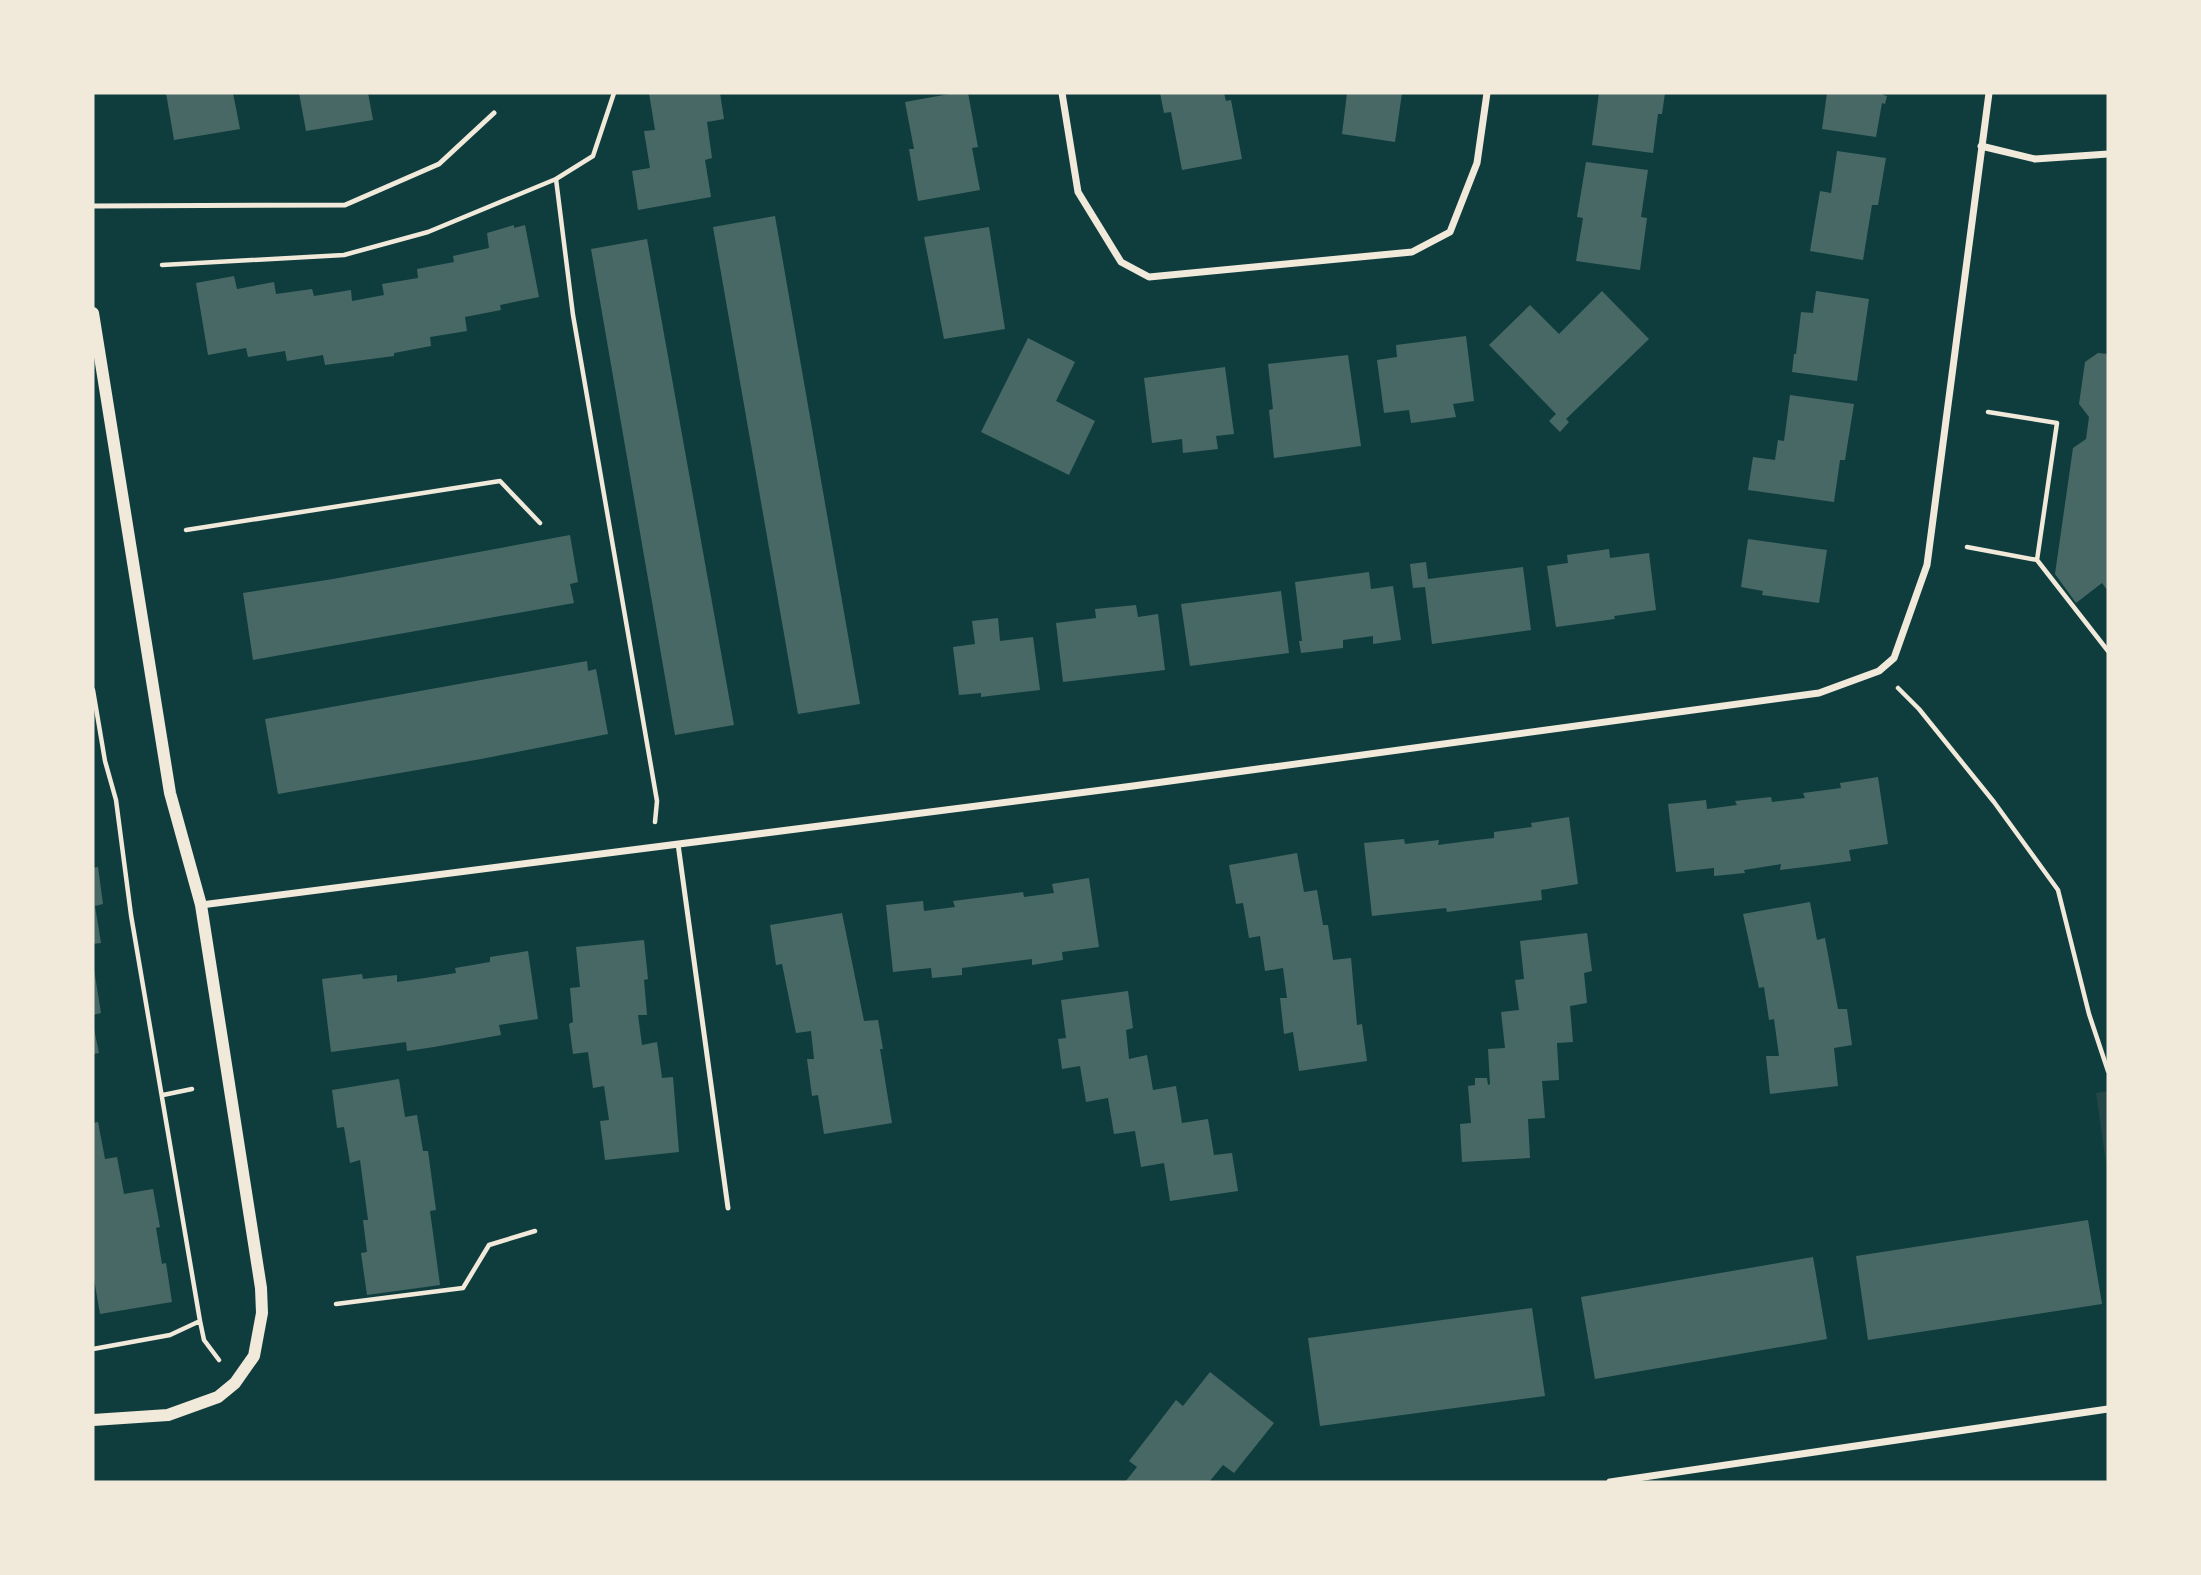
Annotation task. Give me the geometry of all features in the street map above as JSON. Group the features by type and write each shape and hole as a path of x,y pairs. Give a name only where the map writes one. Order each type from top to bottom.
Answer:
{"street":[{"path":"1062,93 1078,192 1121,262 1149,277 1412,252 1450,232 1477,163 1487,93"},
{"path":"201,905 1189,779 1819,693 1879,671 1894,658 1927,565 1989,93"},
{"path":"1981,146 2035,159 2108,154"},
{"path":"93,313 170,793 201,905 261,1288 262,1313 254,1356 235,1382 218,1396 168,1415 93,1420"},
{"path":"1610,1482 2108,1409"}],"lane":[{"path":"93,206 345,205 439,164 494,113"},
{"path":"678,843 728,1208"}],"path":[{"path":"162,265 344,255 428,232 556,179 593,156 614,93"},
{"path":"556,179 573,315 657,802 652,847"},
{"path":"1988,412 2057,424 2037,560"},
{"path":"186,530 500,481 540,523"},
{"path":"1967,547 2037,560 2108,651"},
{"path":"1879,671 1919,709 1994,802 2058,890 2089,1014 2108,1072"},
{"path":"93,690 105,761 116,800 131,915 200,1321 204,1340 235,1382"},
{"path":"163,1095 192,1090"},
{"path":"336,1304 463,1288 489,1245 535,1231"},
{"path":"93,1349 170,1335 200,1321"}],"shaded area":[{"path":"2108,1091 2108,1177 2096,1093"}],"building":[{"path":"166,93 233,93 240,129 174,140"},
{"path":"299,93 368,93 373,120 306,131"},
{"path":"649,93 720,93 724,119 707,122 712,158 705,160 711,197 638,210 632,171 650,168 644,131 655,130"},
{"path":"968,93 978,147 972,148 980,190 918,201 909,149 914,149 905,102"},
{"path":"1160,93 1224,93 1226,101 1231,100 1242,159 1182,170 1171,112 1164,113"},
{"path":"1347,93 1402,93 1395,142 1342,134"},
{"path":"1599,93 1665,93 1662,114 1658,114 1653,153 1592,145"},
{"path":"1827,93 1883,93 1887,96 1885,104 1882,103 1876,137 1822,129"},
{"path":"1837,151 1886,158 1878,205 1872,205 1863,260 1810,251 1820,191 1831,193"},
{"path":"1586,162 1648,170 1641,217 1647,218 1640,270 1576,261 1583,218 1577,217"},
{"path":"775,216 860,704 798,714 713,227"},
{"path":"514,225 514,228 525,225 539,297 500,305 501,310 465,317 467,331 430,337 431,346 394,353 394,356 325,365 323,355 287,361 285,351 248,357 246,348 208,355 196,283 234,276 237,289 274,282 276,294 312,289 314,296 351,290 352,301 384,295 382,284 418,278 417,269 454,262 453,256 489,248 487,233"},
{"path":"989,227 1005,329 944,339 924,237"},
{"path":"647,239 734,725 675,735 591,249"},
{"path":"1602,291 1649,339 1566,419 1569,422 1560,432 1549,421 1556,414 1489,345 1530,305 1559,334"},
{"path":"1816,291 1869,299 1857,381 1792,372 1801,312 1813,313"},
{"path":"1466,336 1474,401 1453,404 1456,417 1411,423 1409,410 1384,413 1377,360 1397,357 1396,345"},
{"path":"1028,338 1075,362 1056,401 1095,421 1069,475 981,432"},
{"path":"2098,353 2108,354 2108,591 2102,583 2076,603 2055,574 2073,448 2086,439 2089,417 2079,404 2085,362"},
{"path":"1348,355 1361,446 1274,458 1269,410 1273,409 1268,364"},
{"path":"1225,367 1234,434 1216,436 1218,449 1183,453 1182,439 1152,443 1144,378"},
{"path":"1790,395 1854,404 1845,460 1840,460 1834,502 1748,490 1753,457 1775,460 1778,440 1784,441"},
{"path":"570,535 578,582 570,584 574,603 253,660 243,593"},
{"path":"1748,539 1827,550 1819,603 1762,595 1763,591 1741,587"},
{"path":"1609,549 1610,558 1649,553 1656,610 1556,627 1547,566 1568,563 1567,555"},
{"path":"1426,562 1428,579 1523,567 1531,630 1432,644 1425,587 1413,588 1410,564"},
{"path":"1369,572 1371,589 1393,586 1401,640 1373,644 1373,636 1343,640 1343,648 1301,653 1295,582"},
{"path":"1281,591 1289,653 1190,666 1181,604"},
{"path":"1136,605 1138,617 1158,614 1165,670 1063,682 1056,623 1096,618 1095,609"},
{"path":"998,618 1000,641 1033,637 1040,690 981,697 981,693 959,695 953,647 975,644 972,621"},
{"path":"587,661 588,671 596,669 608,734 278,794 265,719"},
{"path":"1878,777 1888,844 1849,850 1851,861 1780,870 1781,864 1744,870 1745,873 1714,876 1714,868 1676,872 1668,804 1706,800 1707,809 1737,805 1735,801 1771,797 1772,802 1805,798 1803,793 1841,788 1840,783"},
{"path":"1569,817 1578,884 1541,890 1542,900 1447,912 1446,908 1372,916 1364,843 1404,839 1405,844 1439,840 1438,845 1494,838 1494,832 1532,827 1531,823"},
{"path":"1297,853 1304,892 1317,890 1323,925 1328,925 1333,960 1351,958 1357,1025 1362,1024 1367,1061 1299,1071 1293,1032 1284,1034 1280,998 1287,998 1283,968 1265,971 1260,936 1249,938 1243,903 1236,904 1229,865"},
{"path":"98,867 103,904 95,906 101,943 93,944 93,868"},
{"path":"1089,878 1099,947 1062,952 1063,960 1032,965 1032,959 962,968 962,975 932,978 931,968 893,972 886,905 923,901 924,911 955,907 953,901 1023,892 1024,897 1054,893 1052,884"},
{"path":"1810,902 1817,940 1825,938 1838,1009 1847,1009 1852,1045 1834,1048 1838,1086 1770,1094 1766,1056 1779,1056 1774,1019 1769,1020 1764,987 1759,988 1743,914"},
{"path":"842,913 864,1021 878,1020 892,1123 824,1134 818,1095 812,1096 807,1059 814,1059 811,1031 796,1033 782,964 776,965 770,925"},
{"path":"1587,933 1592,971 1584,973 1587,1003 1570,1006 1573,1042 1557,1043 1559,1080 1542,1081 1545,1118 1528,1119 1530,1158 1462,1162 1460,1124 1471,1123 1468,1086 1475,1085 1475,1078 1487,1078 1488,1085 1490,1084 1488,1049 1505,1048 1501,1012 1519,1010 1515,980 1524,979 1520,941"},
{"path":"644,940 648,979 644,980 647,1015 638,1015 642,1045 657,1042 662,1078 673,1077 679,1152 605,1160 600,1121 609,1120 604,1086 593,1088 588,1052 573,1054 569,1024 573,1022 570,988 580,987 576,947"},
{"path":"528,951 538,1019 499,1025 501,1035 434,1047 407,1051 406,1042 331,1052 322,979 362,974 363,979 397,975 397,982 456,973 455,968 490,962 490,957"},
{"path":"93,963 101,1013 93,1015"},
{"path":"1128,991 1133,1028 1126,1030 1129,1059 1147,1055 1153,1090 1176,1086 1182,1123 1208,1119 1214,1155 1232,1153 1238,1191 1170,1201 1164,1163 1141,1167 1135,1131 1114,1134 1108,1098 1086,1102 1080,1066 1062,1069 1058,1039 1066,1038 1061,1000"},
{"path":"93,1024 99,1053 93,1054"},
{"path":"399,1079 405,1117 417,1115 423,1151 428,1151 436,1210 430,1211 440,1285 367,1295 361,1253 367,1252 363,1220 368,1220 360,1160 350,1163 344,1127 337,1128 332,1090"},
{"path":"98,1122 105,1159 117,1157 124,1194 153,1189 160,1227 156,1228 162,1264 166,1263 172,1302 100,1314 93,1273 93,1123"},
{"path":"2088,1220 2102,1304 1868,1340 1856,1256"},
{"path":"1813,1257 1827,1339 1595,1379 1581,1297"},
{"path":"1532,1308 1545,1396 1320,1426 1308,1338"},
{"path":"1210,1372 1274,1423 1234,1473 1223,1465 1209,1482 1125,1482 1137,1467 1129,1461 1176,1400 1183,1406"}]}
